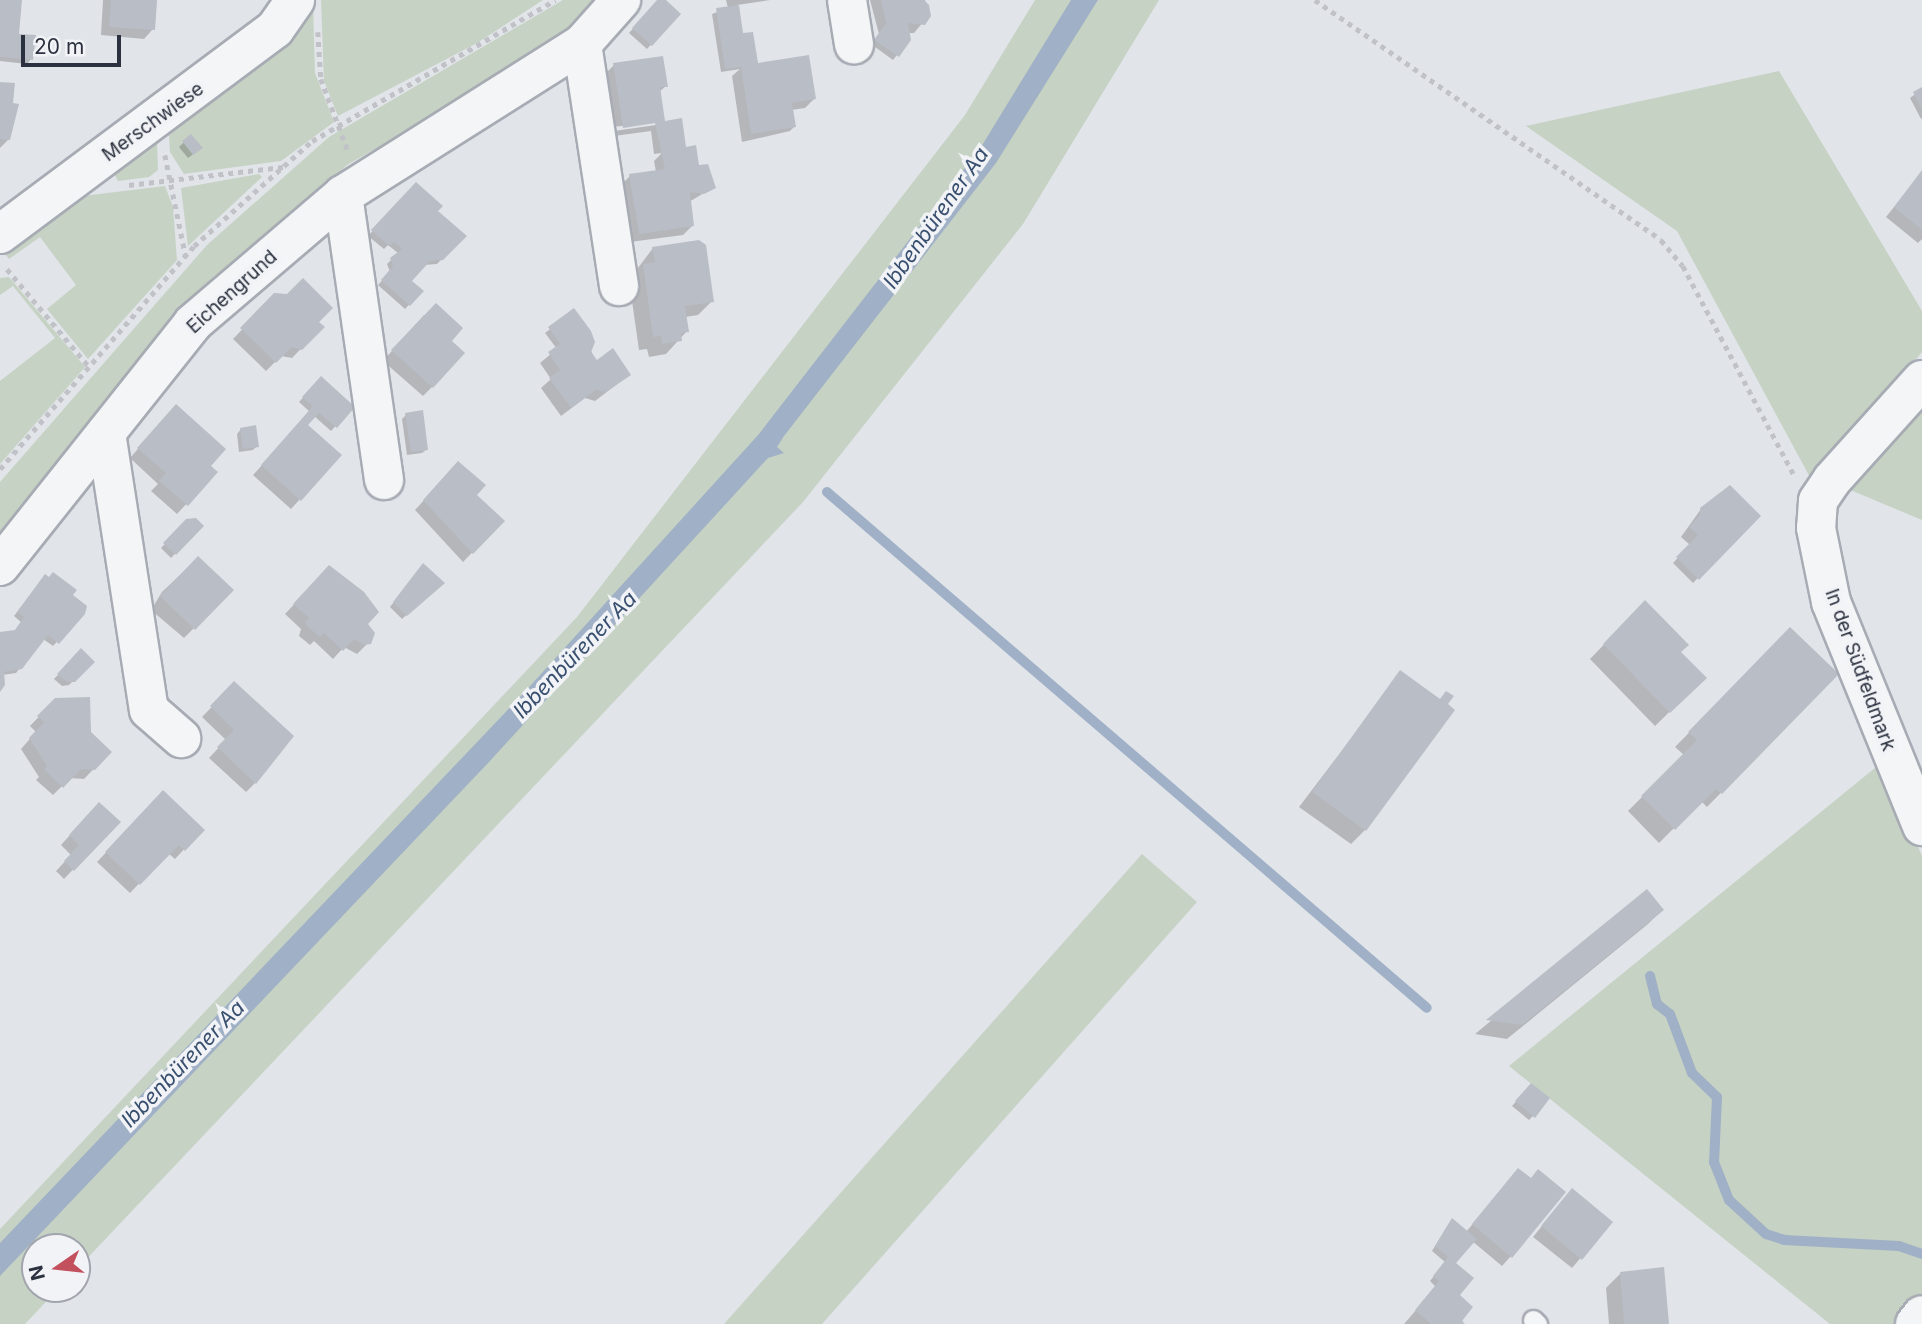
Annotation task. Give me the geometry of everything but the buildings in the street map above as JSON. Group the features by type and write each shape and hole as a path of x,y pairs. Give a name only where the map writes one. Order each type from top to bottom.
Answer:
{"street":[{"name":"Eichengrund","path":"0,566 193,323 343,195 582,44 621,0"},
{"path":"847,0 854,44"},
{"name":"Merschwiese","path":"0,234 158,120 275,29 306,13"},
{"path":"582,44 619,286"},
{"path":"343,195 384,480"},
{"path":"1818,501 1922,380"},
{"path":"106,433 149,710 181,738"},
{"name":"In der Südfeldmark","path":"1818,501 1816,528 1831,602 1922,826"},
{"path":"1915,1324 1922,1315"}],"path":[{"path":"0,470 186,257 284,166 338,124 555,0"},
{"path":"1315,0 1661,240 1683,266 1798,483 1818,501"},
{"path":"306,13 321,79 351,164 343,195"},
{"path":"158,120 186,257"},
{"path":"118,186 284,166"},
{"path":"0,261 90,368"}],"green space":[{"path":"321,0 543,0 477,43 338,116 324,81"},
{"path":"563,0 602,0 554,46 347,165 229,275 215,275 104,402 105,419 0,549 0,482 207,245 329,137"},
{"path":"1035,0 1159,0 1023,224 803,502 91,1254 91,1233 21,1233 21,1303 45,1303 25,1324 0,1324 0,1229 577,617 965,115"},
{"path":"313,5 315,73 334,122 281,161 184,174 170,152 169,135"},
{"path":"1779,71 1922,311 1922,352 1812,481 1677,231 1526,126"},
{"path":"157,142 158,170 149,177 118,181 115,175"},
{"path":"259,174 262,177 188,246 181,188"},
{"path":"165,186 173,207 177,260 88,359 47,309 76,285 40,237 9,259 3,251 50,200"},
{"path":"9,277 85,367 0,464 0,381 55,338 13,286 0,295 0,278"},
{"path":"1922,404 1922,520 1848,489"},
{"path":"1881,763 1922,856 1922,1301 1901,1324 1830,1324 1509,1066"},
{"path":"1142,854 1197,902 822,1324 724,1324"}],"water":[{"name":"Ibbenbürener Aa","path":"1071,0 1098,0 996,163 784,436 777,447 784,453 768,458 489,762 41,1233 21,1233 21,1254 0,1276 0,1243 521,696 759,434 981,147"}],"waterway":[{"path":"827,492 1427,1008"},
{"path":"1650,976 1657,1004 1670,1014 1692,1073 1717,1097 1714,1162 1729,1200 1766,1234 1784,1240 1899,1246 1922,1254"}]}
